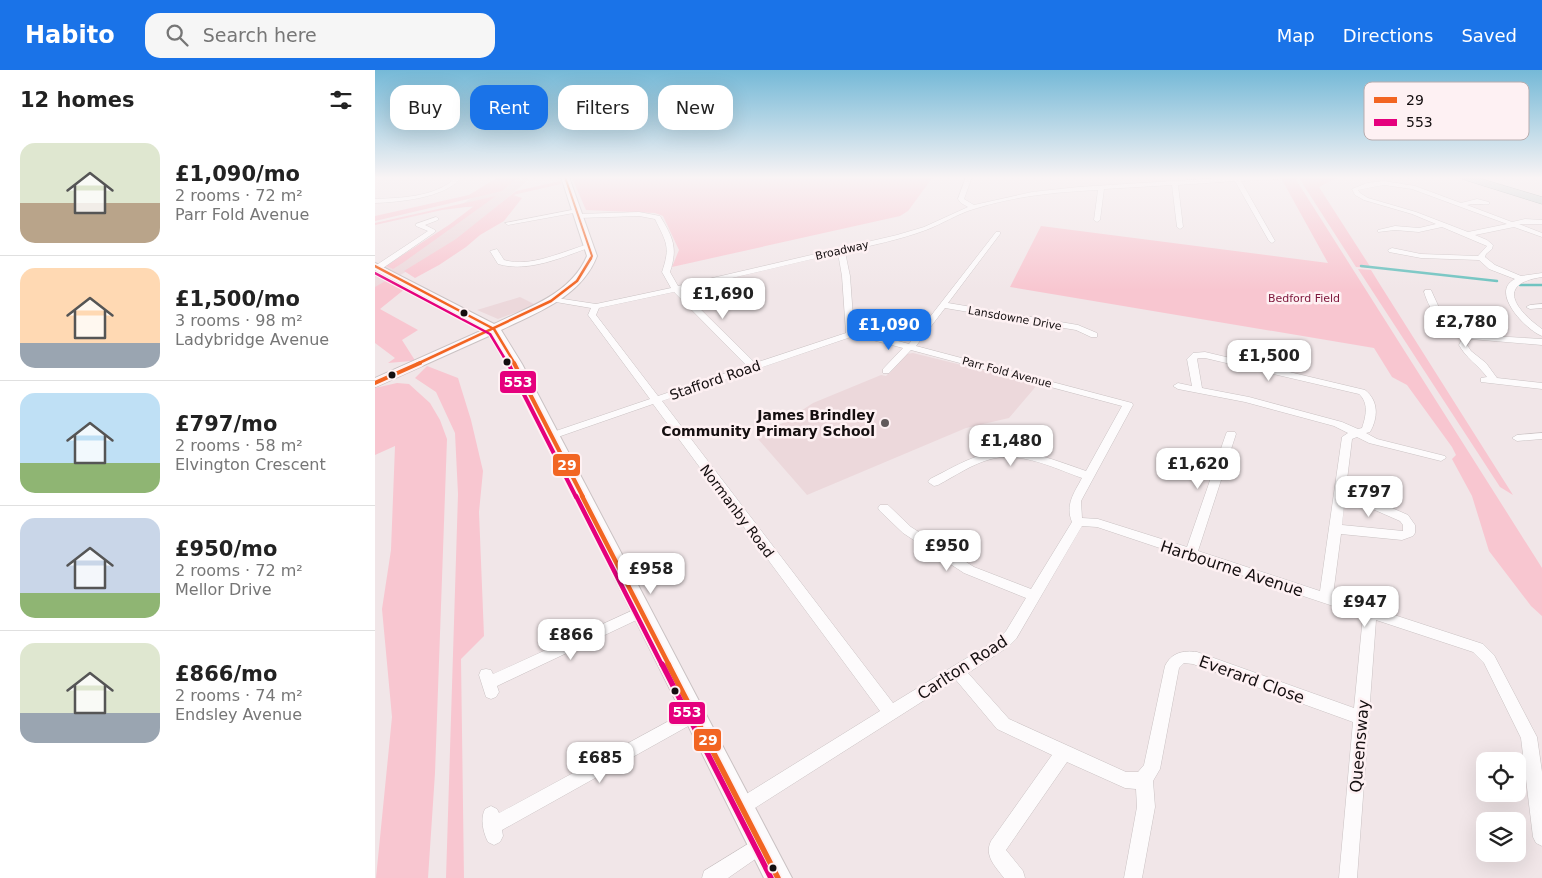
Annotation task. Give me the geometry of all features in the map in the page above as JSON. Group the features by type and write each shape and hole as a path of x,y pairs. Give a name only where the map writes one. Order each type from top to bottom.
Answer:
{"main road":[{"path":"494,329 553,300 568,289 587,269 593,256 579,215"},
{"path":"376,267 494,329 515,364 777,878"}],"street":[{"path":"508,223 566,215"},
{"path":"643,215 658,217 671,246 671,256 666,272 676,289 753,367"},
{"name":"Broadway","path":"553,300 596,306 676,289 841,251 918,231 953,215"},
{"path":"1097,220 1098,215"},
{"path":"1179,215 1180,227"},
{"path":"1259,215 1272,238"},
{"path":"1419,215 1469,234 1490,245 1490,248 1483,253 1481,258"},
{"path":"1487,215 1542,235"},
{"path":"376,267 433,231 417,225 436,219"},
{"path":"1469,234 1525,221 1541,221"},
{"path":"1380,229 1419,230 1445,224"},
{"path":"886,372 910,347 998,233"},
{"path":"503,248 492,251 501,262 515,265 589,246"},
{"path":"841,251 850,334"},
{"path":"1395,253 1427,257 1461,256 1481,258 1492,267 1519,278 1542,275"},
{"path":"1519,278 1510,290 1511,302 1518,312 1542,333"},
{"path":"1438,292 1423,291 1442,319 1453,328 1468,336 1516,342 1542,342"},
{"name":"Normanby Road","path":"596,306 591,315 891,713"},
{"name":"Lansdowne Drive","path":"943,306 1028,319 1091,332"},
{"path":"375,383 494,329"},
{"name":"Parr Fold Avenue","path":"850,334 861,334 1128,405 1088,476"},
{"name":"Stafford Road","path":"551,436 850,334"},
{"path":"1468,336 1464,348 1481,363 1495,381"},
{"path":"1197,389 1192,359 1200,355 1355,390 1367,395 1371,402 1367,428 1363,432 1349,435 1346,439 1326,599"},
{"path":"1484,380 1542,386"},
{"path":"1179,386 1237,397 1338,424 1373,441 1441,458"},
{"path":"1191,554 1231,434"},
{"path":"1523,435 1542,436"},
{"path":"934,482 948,479 988,456 1021,455 1088,476 1075,501 1077,522"},
{"path":"1335,528 1402,536 1409,533 1409,525 1403,518 1340,490"},
{"path":"884,508 907,530 969,570 1035,596"},
{"name":"Carlton Road","path":"741,807 1003,643 1011,636 1077,522"},
{"name":"Harbourne Avenue","path":"1077,522 1098,524 1470,645 1483,652 1529,737 1542,836"},
{"path":"489,683 640,612"},
{"name":"Queensway","path":"1348,878 1370,614"},
{"name":"Everard Close","path":"1133,878 1146,807 1144,778 1152,769 1172,666 1175,661 1181,657 1197,658 1361,718"},
{"path":"957,671 1003,724 1125,780 1136,781 1144,778"},
{"path":"492,826 693,715"},
{"path":"1016,878 997,853 997,847 1064,752"},
{"path":"711,878 761,845"}],"shaded area":[{"path":"463,215 487,215 458,239 375,291 375,273"},
{"path":"520,297 536,305 498,319 477,310"},
{"name":"James Brindley Community Primary School","path":"913,353 1038,384 1009,418 966,428 807,495 758,439 813,403 881,375 886,376 907,354"}],"green space":[{"path":"381,215 402,215 375,221 375,216"},
{"path":"412,215 421,215 375,225 375,223"},
{"path":"463,215 470,215 393,269 386,266"},
{"path":"486,215 509,215 504,221 480,235 466,247 415,278 404,271 456,239"},
{"path":"660,215 902,215 672,267 679,250 663,216"},
{"name":"Bedford Field","path":"1301,215 1318,215 1542,568 1542,616 1531,606 1489,551 1472,496 1452,459 1456,455 1452,447 1407,385 1392,377 1374,348 1010,287 1041,226 1328,263"},
{"path":"1323,215 1337,215 1371,268 1356,267"},
{"path":"1358,269 1371,270 1513,495 1500,487"},
{"path":"389,279 406,288 380,309 418,330 402,340 416,362 388,363 395,358 375,343 375,287"},
{"path":"427,366 458,378 471,420 483,471 479,512 484,636 461,659 464,878 446,878 458,494 455,433 436,392 415,378"},
{"path":"397,383 409,384 430,403 440,420 447,439 435,773 428,878 376,878 392,717 382,609 391,550 395,446 375,455 375,388"}],"waterway":[{"path":"1361,266 1497,281"},
{"path":"1520,285 1542,285"}],"transit line":[{"name":"29","path":"375,383 465,343 551,301 577,281 586,269 592,256 578,215"},
{"name":"29","path":"375,266 494,329"},
{"name":"553","path":"375,273 490,334 510,367 771,878"},
{"name":"29","path":"494,329 515,364 778,878"}],"place":[{"name":"James Brindley Community Primary School","path":"885,423"}]}
